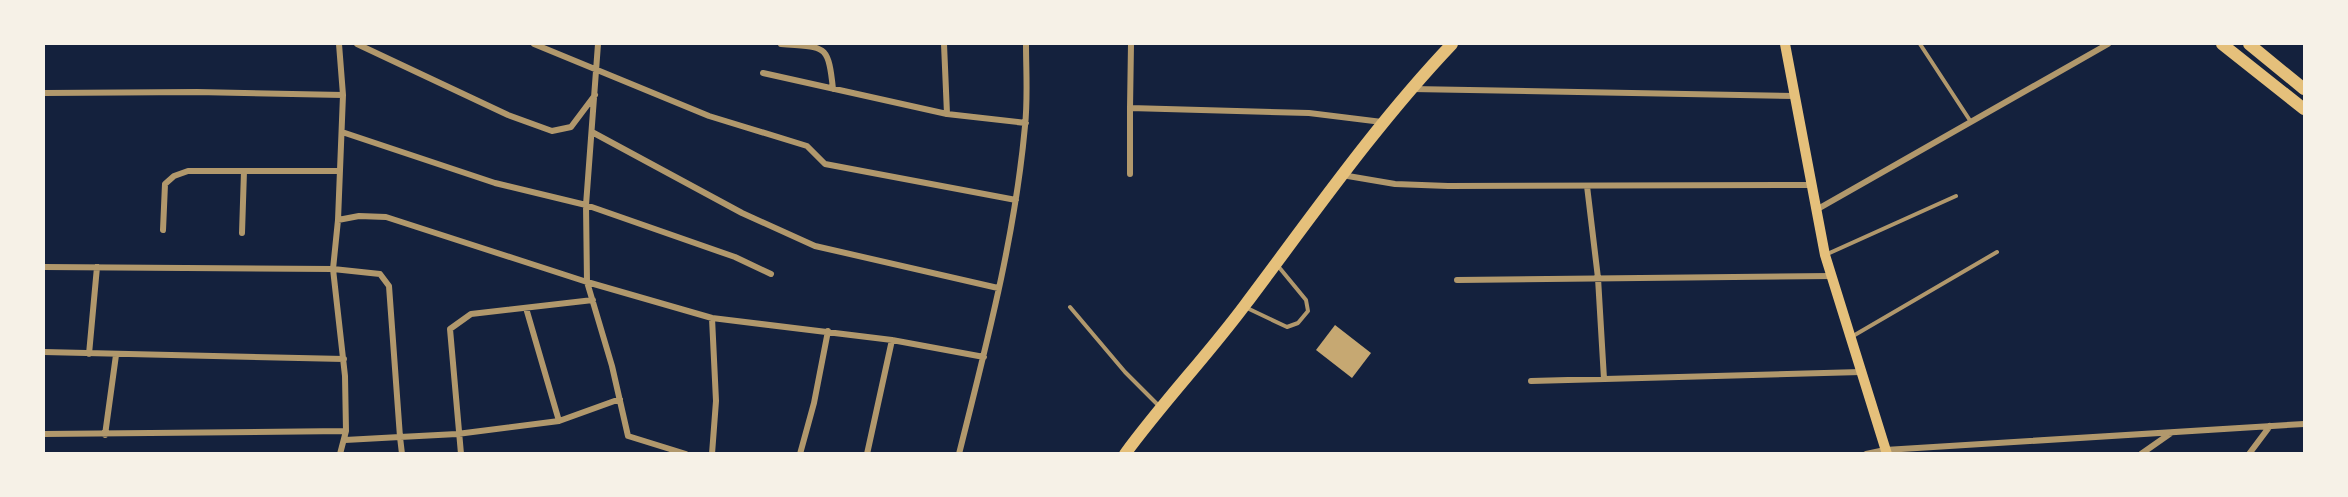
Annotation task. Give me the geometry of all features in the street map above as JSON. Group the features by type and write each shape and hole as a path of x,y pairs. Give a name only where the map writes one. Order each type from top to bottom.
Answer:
{"main road":[{"path":"1125,453 1160,407 1244,307 1341,175 1409,89 1452,44"},
{"path":"1785,44 1825,255 1886,452"},
{"path":"2222,44 2304,109"},
{"path":"2248,44 2304,89"}],"street":[{"path":"339,44 344,95 338,171 338,220 333,269 344,359 346,431 340,453"},
{"path":"357,44 508,115 552,131 571,127 595,94"},
{"path":"534,44 709,116 807,146 825,164 1016,200"},
{"path":"598,44 598,70 586,205 587,282 628,436 687,453"},
{"path":"781,44 819,48 826,52 830,61 833,89"},
{"path":"944,44 946,114"},
{"path":"959,453 984,357 1016,200 1026,123 1026,44"},
{"path":"1130,174 1131,44"},
{"path":"1816,210 2108,44"},
{"path":"763,73 946,114 1026,123"},
{"path":"1409,89 1795,96"},
{"path":"44,93 197,92 344,95"},
{"path":"1130,108 1309,113 1384,122"},
{"path":"342,132 495,183 586,205 735,257 771,274"},
{"path":"592,132 742,213 815,246 998,288"},
{"path":"163,230 165,184 174,176 188,171 338,171"},
{"path":"242,233 244,171"},
{"path":"1341,175 1395,184 1812,185"},
{"path":"1587,186 1598,278 1604,379"},
{"path":"338,220 360,216 386,217 587,282 712,318 892,340 984,357"},
{"path":"44,267 333,269 374,273 387,280 402,453"},
{"path":"89,354 97,267"},
{"path":"1456,280 1831,276"},
{"path":"461,453 457,434 450,329 471,315 592,300"},
{"path":"526,308 559,421"},
{"path":"712,318 716,401 712,453"},
{"path":"800,453 814,403 828,331"},
{"path":"867,453 892,340"},
{"path":"44,352 344,359"},
{"path":"105,435 116,355"},
{"path":"1531,381 1861,372"},
{"path":"345,440 457,434 559,421 620,399"},
{"path":"1866,453 2304,424"},
{"path":"2249,453 2270,426"},
{"path":"44,434 346,431"},
{"path":"2141,453 2172,433"},
{"path":"1999,445 2002,453"}],"lane":[{"path":"1920,44 1971,122"},
{"path":"1825,255 1956,196"},
{"path":"1850,338 1997,252"},
{"path":"1244,307 1287,327 1298,323 1308,311 1306,300 1276,264"},
{"path":"1070,307 1125,372 1160,407"}],"building":[{"path":"1335,325 1371,353 1352,378 1316,350"}]}
